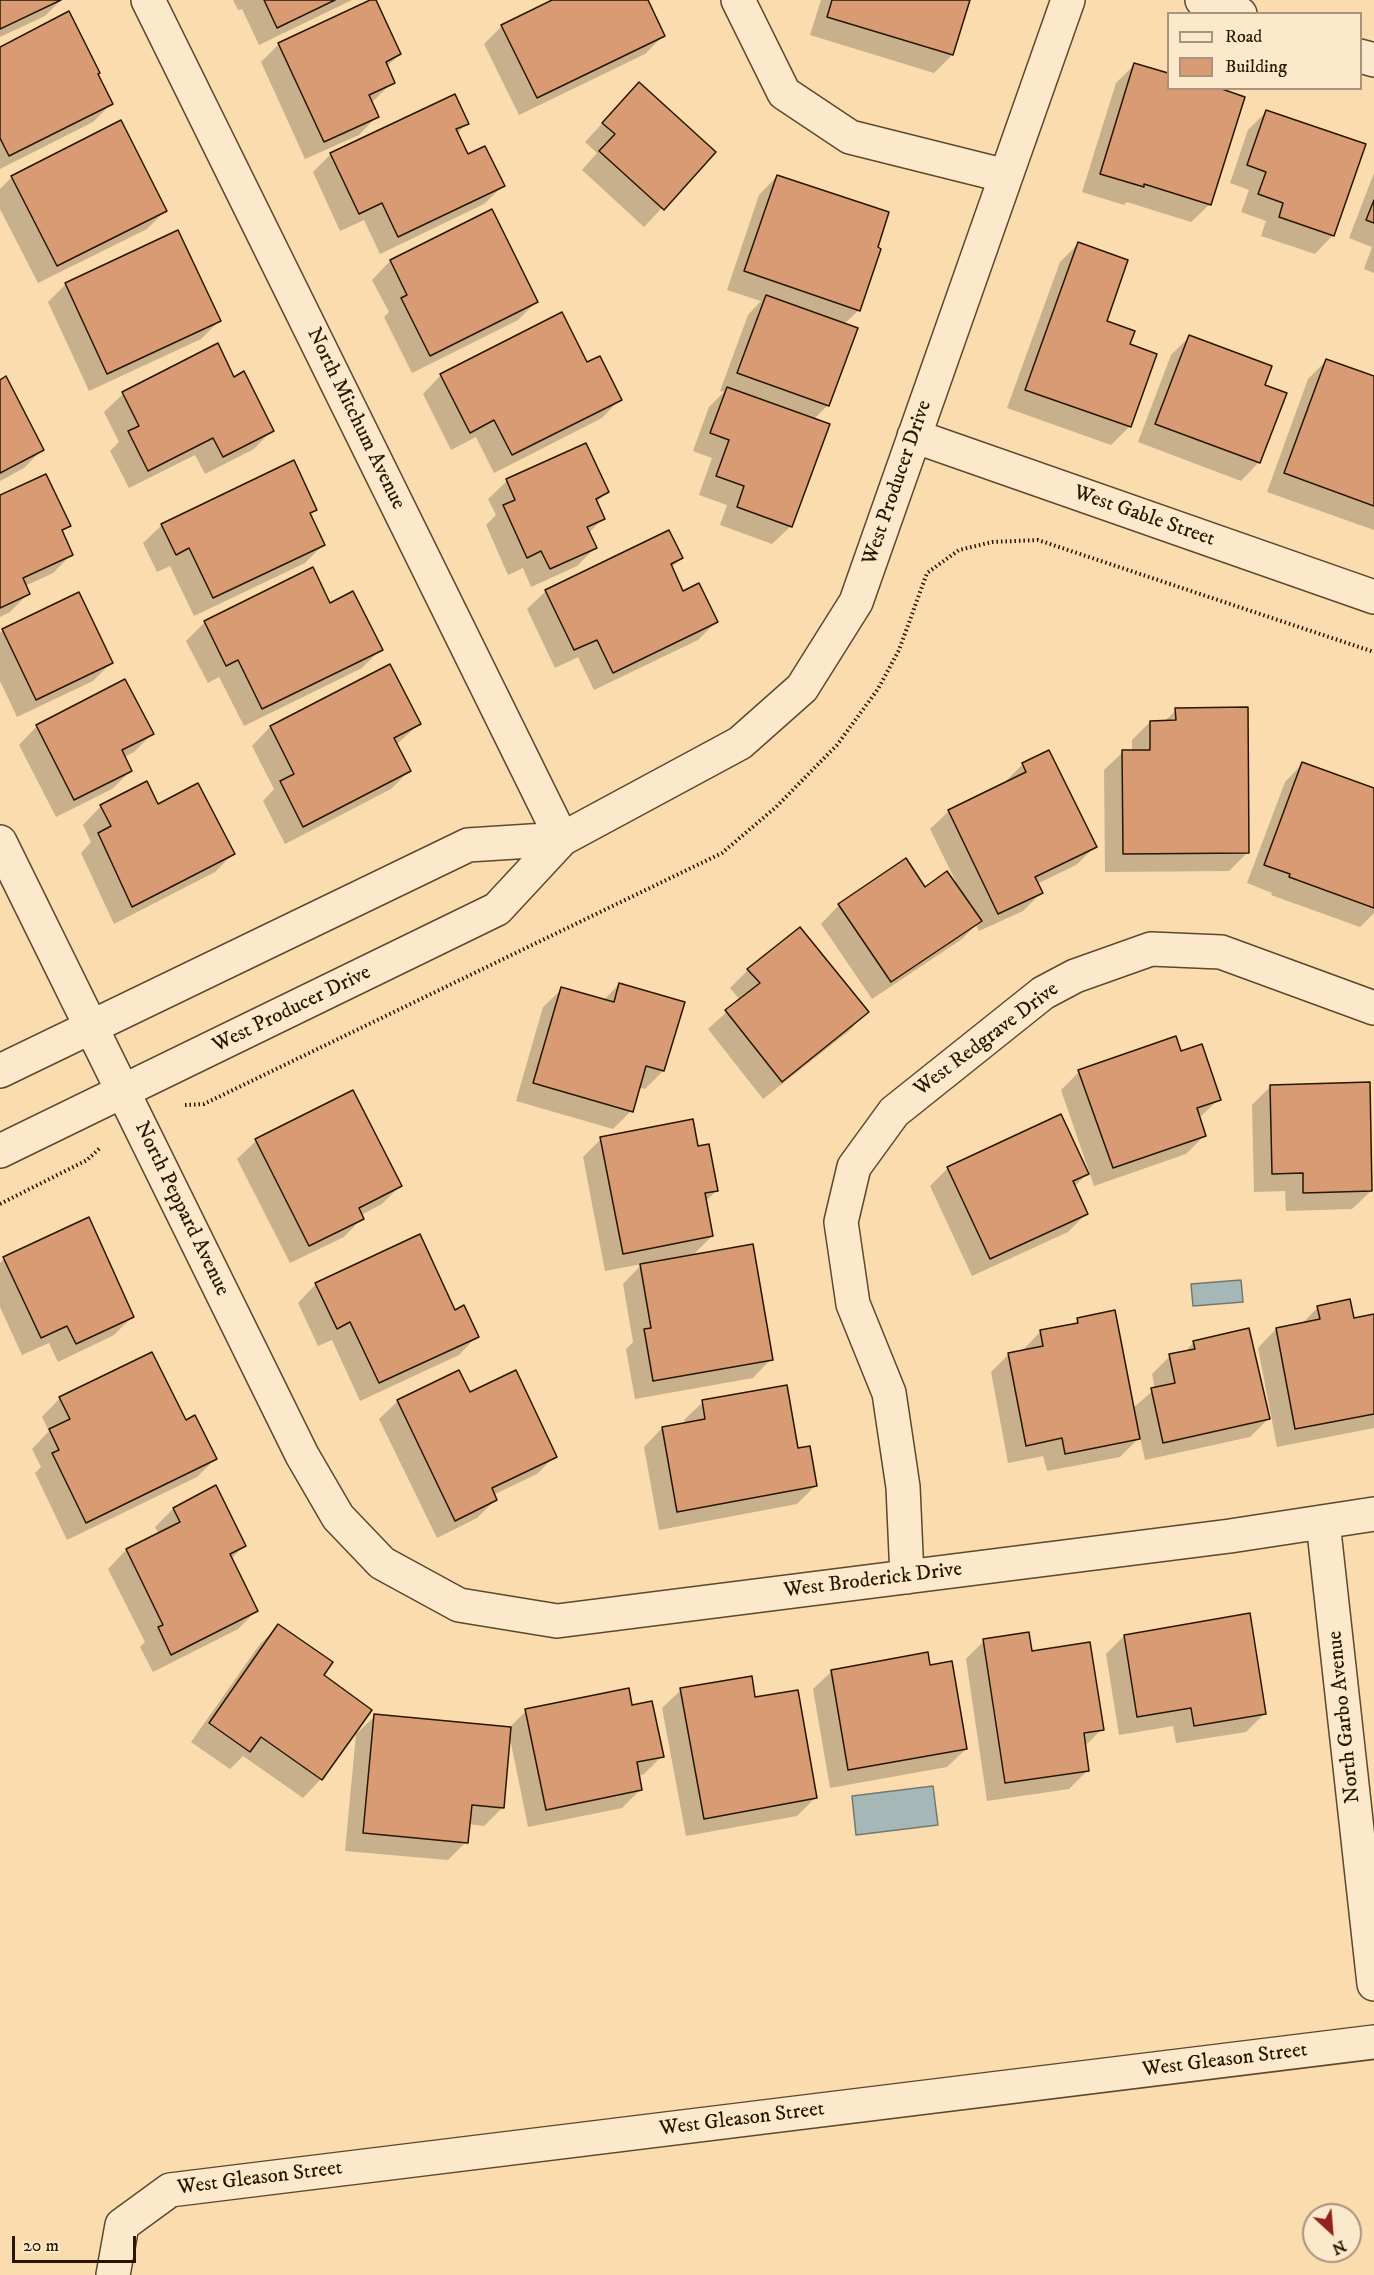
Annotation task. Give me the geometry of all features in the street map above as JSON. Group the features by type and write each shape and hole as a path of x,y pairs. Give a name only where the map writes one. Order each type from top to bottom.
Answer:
{"street":[{"name":"North Mitchum Avenue","path":"148,0 562,839"},
{"path":"738,0 784,93 850,137 1006,176"},
{"name":"West Producer Drive","path":"0,1151 497,909 562,839 740,743 802,688 856,602 1068,0"},
{"path":"1202,0 1235,12"},
{"name":"West Gable Street","path":"915,436 1374,597"},
{"name":"West Producer Drive","path":"0,1071 468,844 562,839"},
{"name":"North Peppard Avenue","path":"0,842 302,1455 338,1517 382,1563"},
{"name":"West Redgrave Drive","path":"907,1577 903,1487 889,1393 853,1304 842,1222 854,1167 894,1112 1043,993 1075,976 1150,949 1221,952 1374,1008"},
{"name":"West Broderick Drive","path":"382,1563 459,1605 557,1621 1230,1536 1374,1514"},
{"name":"North Garbo Avenue","path":"1323,1522 1374,1984"},
{"name":"West Gleason Street","path":"113,2275 122,2225 170,2190 1374,2042"}],"path":[{"path":"184,1105 204,1104 722,853 776,807 837,745 878,689 894,660 927,573 959,550 992,542 1038,540 1374,652"},
{"path":"0,1204 87,1160 100,1148"}],"shaded area":[{"path":"1241,1280 1243,1302 1193,1306 1191,1284"},
{"path":"933,1786 938,1825 856,1835 852,1796"}],"building":[{"path":"0,0 61,0 0,29"},
{"path":"264,0 335,0 277,28"},
{"path":"370,0 376,0 401,54 386,62 395,83 369,95 379,117 324,142 278,43"},
{"path":"552,0 648,0 665,36 537,98 501,25"},
{"path":"832,0 970,0 953,55 827,17"},
{"path":"69,11 113,104 9,156 0,138 0,47"},
{"path":"1134,63 1167,73 1167,90 1225,90 1245,97 1211,205 1144,184 1144,187 1100,174"},
{"path":"639,82 716,152 664,210 599,151 615,134 602,123"},
{"path":"455,94 469,124 456,129 468,154 485,146 505,186 398,237 382,203 359,214 330,153"},
{"path":"1266,110 1366,144 1334,236 1279,217 1283,203 1258,194 1266,172 1247,165"},
{"path":"121,120 167,211 57,266 11,176"},
{"path":"777,175 889,212 878,247 881,249 860,311 744,271"},
{"path":"1374,200 1374,223 1366,220"},
{"path":"492,209 538,302 430,356 401,298 407,295 390,260"},
{"path":"178,230 221,321 107,374 65,283"},
{"path":"1078,242 1128,260 1107,321 1135,331 1130,344 1157,354 1131,427 1025,390"},
{"path":"766,295 858,328 829,406 737,373"},
{"path":"562,312 587,362 600,356 622,400 512,455 494,420 470,433 440,374"},
{"path":"1189,335 1272,366 1265,385 1287,393 1260,463 1155,424"},
{"path":"218,343 234,377 244,371 274,431 223,457 213,438 148,471 128,431 139,426 122,392"},
{"path":"1326,359 1374,376 1374,506 1284,473"},
{"path":"6,376 44,450 0,473 0,380"},
{"path":"727,387 830,424 792,527 737,507 744,486 716,476 729,440 710,433"},
{"path":"586,443 609,492 596,499 605,519 587,527 597,548 550,569 541,551 527,558 503,505 515,500 506,479"},
{"path":"294,460 317,510 310,513 325,545 213,598 189,548 176,555 161,524"},
{"path":"46,474 71,526 62,530 73,555 23,578 30,594 0,608 0,495"},
{"path":"669,530 683,558 671,564 683,591 699,583 718,622 613,673 597,640 574,650 545,590"},
{"path":"313,567 330,603 353,591 383,650 262,709 238,660 226,666 204,621"},
{"path":"79,592 113,663 36,700 2,629"},
{"path":"390,664 421,724 394,738 411,771 303,827 280,781 294,774 270,726"},
{"path":"125,679 154,734 122,750 132,771 74,800 36,725"},
{"path":"1248,707 1249,853 1123,854 1122,750 1150,750 1150,721 1176,720 1175,708"},
{"path":"1049,750 1097,847 1035,877 1043,893 998,914 948,810 1026,772 1022,763"},
{"path":"1302,762 1374,788 1374,908 1289,877 1290,874 1264,865"},
{"path":"147,781 158,804 198,783 235,854 132,907 98,833 111,826 100,805"},
{"path":"906,858 925,887 947,871 982,921 891,982 838,904"},
{"path":"800,927 869,1012 782,1082 725,1010 760,983 747,969"},
{"path":"619,983 685,1002 664,1071 646,1066 633,1112 533,1083 561,987 614,1002"},
{"path":"1176,1036 1181,1051 1202,1044 1221,1100 1197,1108 1206,1136 1113,1168 1078,1070"},
{"path":"1370,1082 1372,1191 1303,1193 1303,1173 1272,1174 1270,1085"},
{"path":"353,1090 402,1186 359,1208 364,1219 309,1246 255,1139"},
{"path":"1061,1114 1089,1174 1073,1181 1088,1214 990,1259 947,1167"},
{"path":"693,1119 698,1146 709,1144 718,1191 705,1193 713,1236 623,1254 600,1137"},
{"path":"89,1217 134,1317 76,1344 67,1326 41,1338 3,1257"},
{"path":"420,1234 455,1310 464,1305 479,1337 379,1383 350,1322 337,1329 315,1283"},
{"path":"753,1244 773,1360 653,1381 644,1329 651,1328 640,1264"},
{"path":"1350,1299 1354,1318 1374,1314 1374,1414 1295,1429 1276,1328 1320,1319 1317,1306"},
{"path":"1115,1310 1140,1439 1065,1454 1062,1438 1026,1446 1008,1353 1043,1346 1040,1330 1078,1323 1077,1318"},
{"path":"1249,1328 1270,1419 1163,1443 1151,1388 1175,1383 1169,1354 1195,1349 1193,1341"},
{"path":"152,1352 186,1420 195,1415 217,1459 86,1523 52,1453 59,1450 49,1429 70,1419 59,1397"},
{"path":"459,1370 470,1392 516,1370 557,1457 492,1488 497,1500 455,1521 397,1400"},
{"path":"787,1385 798,1448 810,1446 817,1486 677,1512 662,1427 705,1419 702,1400"},
{"path":"216,1485 246,1546 230,1554 258,1611 171,1655 158,1627 163,1625 126,1549 180,1522 173,1508"},
{"path":"1250,1613 1266,1714 1194,1726 1191,1708 1137,1717 1124,1635"},
{"path":"278,1624 333,1662 324,1675 372,1710 322,1780 261,1737 250,1752 209,1723"},
{"path":"1029,1632 1032,1651 1090,1642 1104,1730 1084,1733 1089,1771 1005,1783 983,1639"},
{"path":"928,1652 930,1665 952,1661 967,1749 848,1770 831,1670"},
{"path":"752,1676 755,1697 798,1690 817,1798 704,1819 680,1688"},
{"path":"629,1688 632,1705 652,1701 664,1757 637,1762 642,1790 546,1810 525,1709"},
{"path":"374,1714 511,1727 504,1808 472,1805 468,1843 363,1833"}]}
